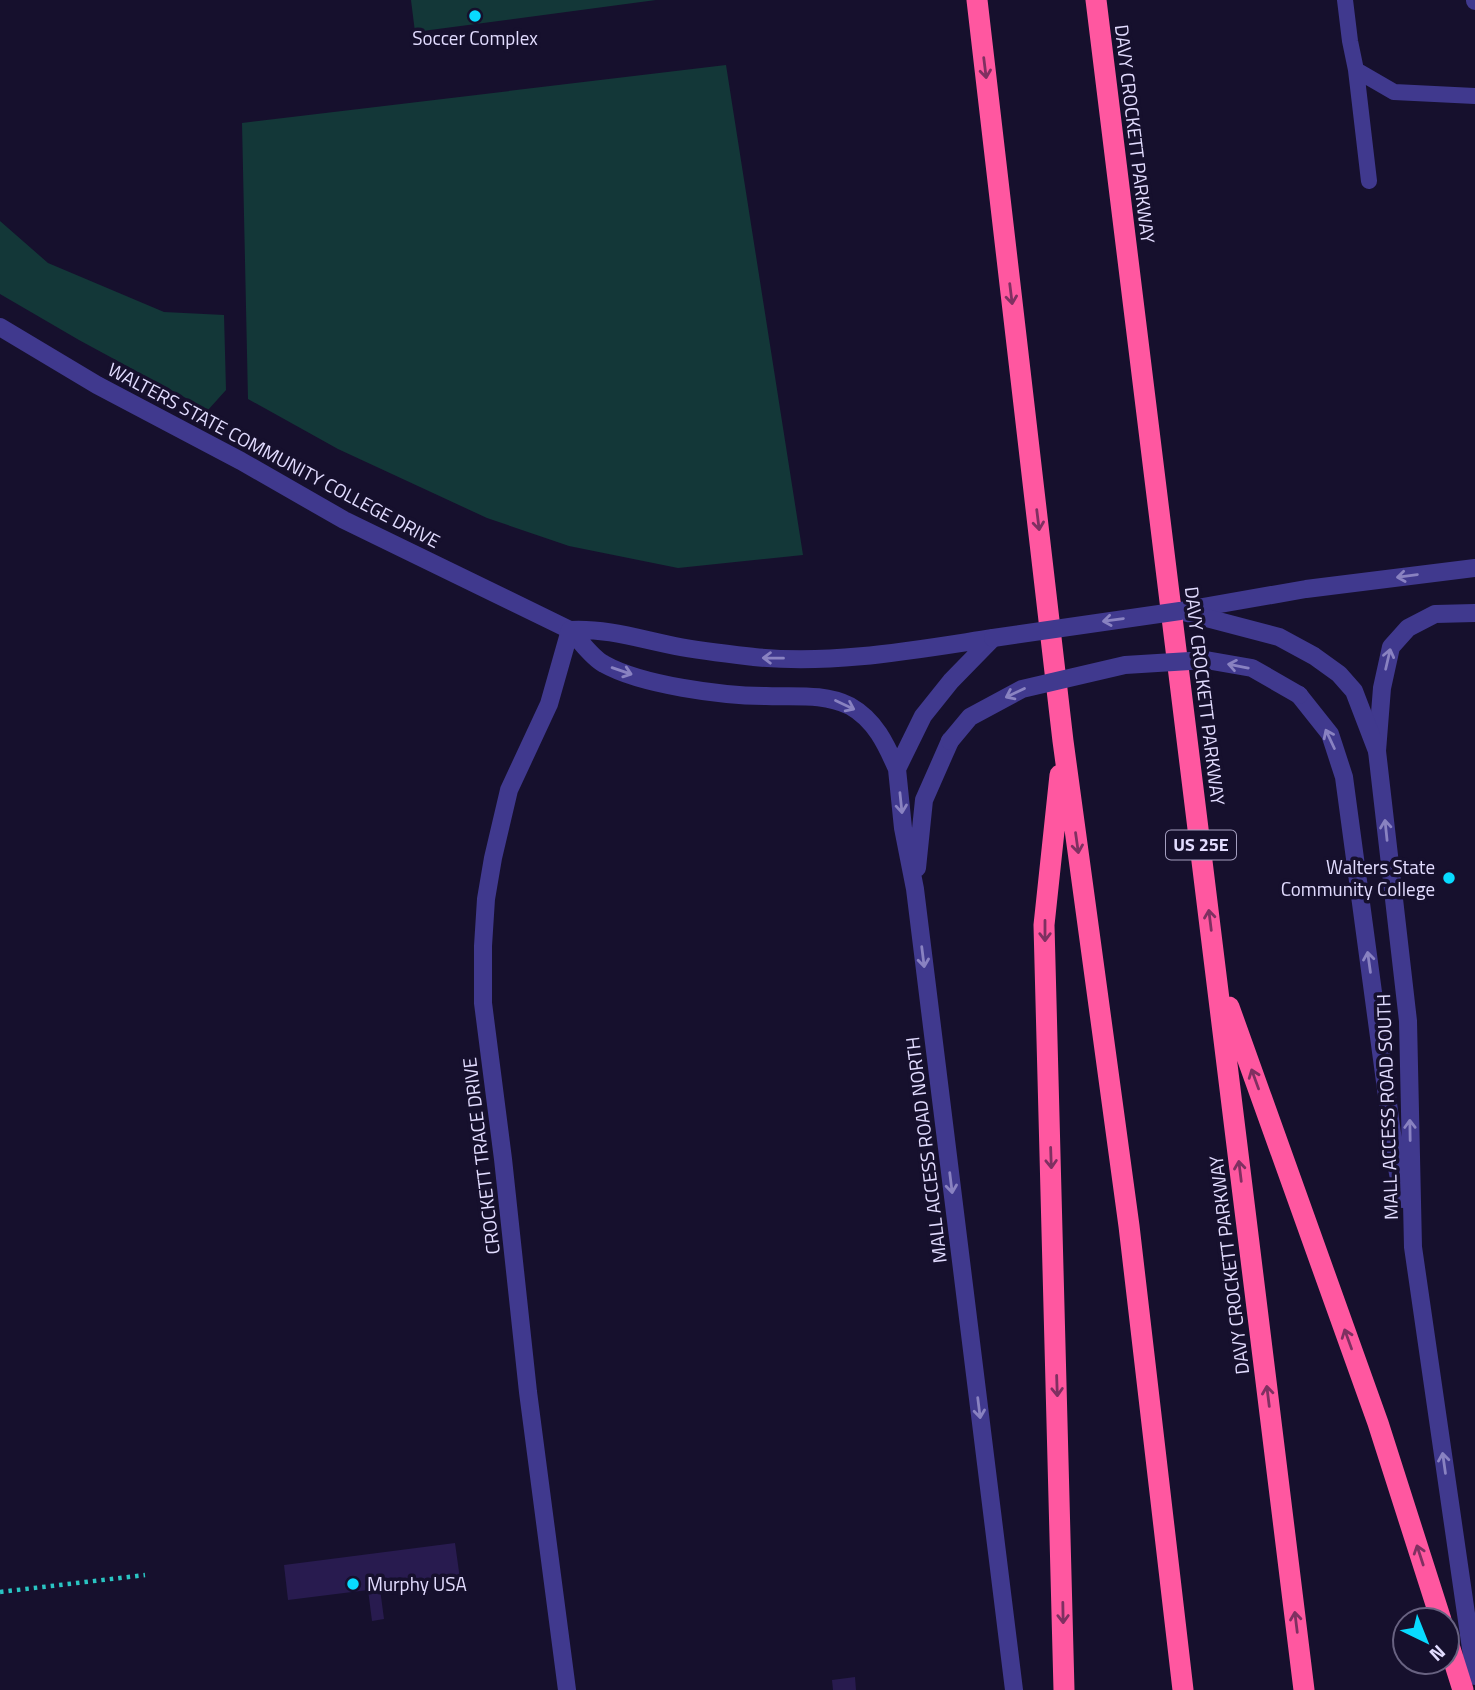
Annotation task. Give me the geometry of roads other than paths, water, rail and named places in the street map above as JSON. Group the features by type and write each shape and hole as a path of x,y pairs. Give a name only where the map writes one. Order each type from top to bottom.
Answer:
{"highway":[{"path":"977,0 1063,741 1129,1226 1183,1690"},
{"name":"DAVY CROCKETT PARKWAY","path":"1096,0 1304,1690"},
{"path":"1063,741 1044,925 1064,1690"},
{"path":"1216,971 1378,1423 1437,1606"}],"street":[{"name":"WALTERS STATE COMMUNITY COLLEGE DRIVE","path":"0,327 97,385 241,461 344,520 570,629 601,662 621,672 733,696 825,697 849,706 866,717 876,729 897,769"},
{"name":"WALTERS STATE COMMUNITY COLLEGE DRIVE","path":"570,629 595,628 676,646 756,657 834,659 1180,611 1306,589 1475,568"},
{"name":"MALL ACCESS ROAD SOUTH","path":"1180,611 1279,637 1314,656 1339,674 1354,691 1377,751 1408,1021 1413,1247 1475,1676"},
{"path":"1377,751 1382,688 1391,647 1408,628 1434,614 1475,612"},
{"name":"CROCKETT TRACE DRIVE","path":"567,1690 528,1392 483,1003 483,946 489,885 509,790 549,704 570,629"},
{"path":"897,769 923,716 951,681 993,638"},
{"path":"915,889 924,800 950,741 970,717 1023,689 1125,665 1206,660 1252,668 1299,695 1330,734 1345,777 1396,1163 1413,1247"},
{"name":"MALL ACCESS ROAD NORTH","path":"897,769 915,889 1014,1690"}],"lane":[{"path":"1345,0 1369,181"},
{"path":"1356,69 1394,92 1475,96"}],"place":[{"name":"Soccer Complex","path":"475,16"},
{"name":"Walters State Community College","path":"1449,878"},
{"name":"Murphy USA","path":"353,1584"}]}
